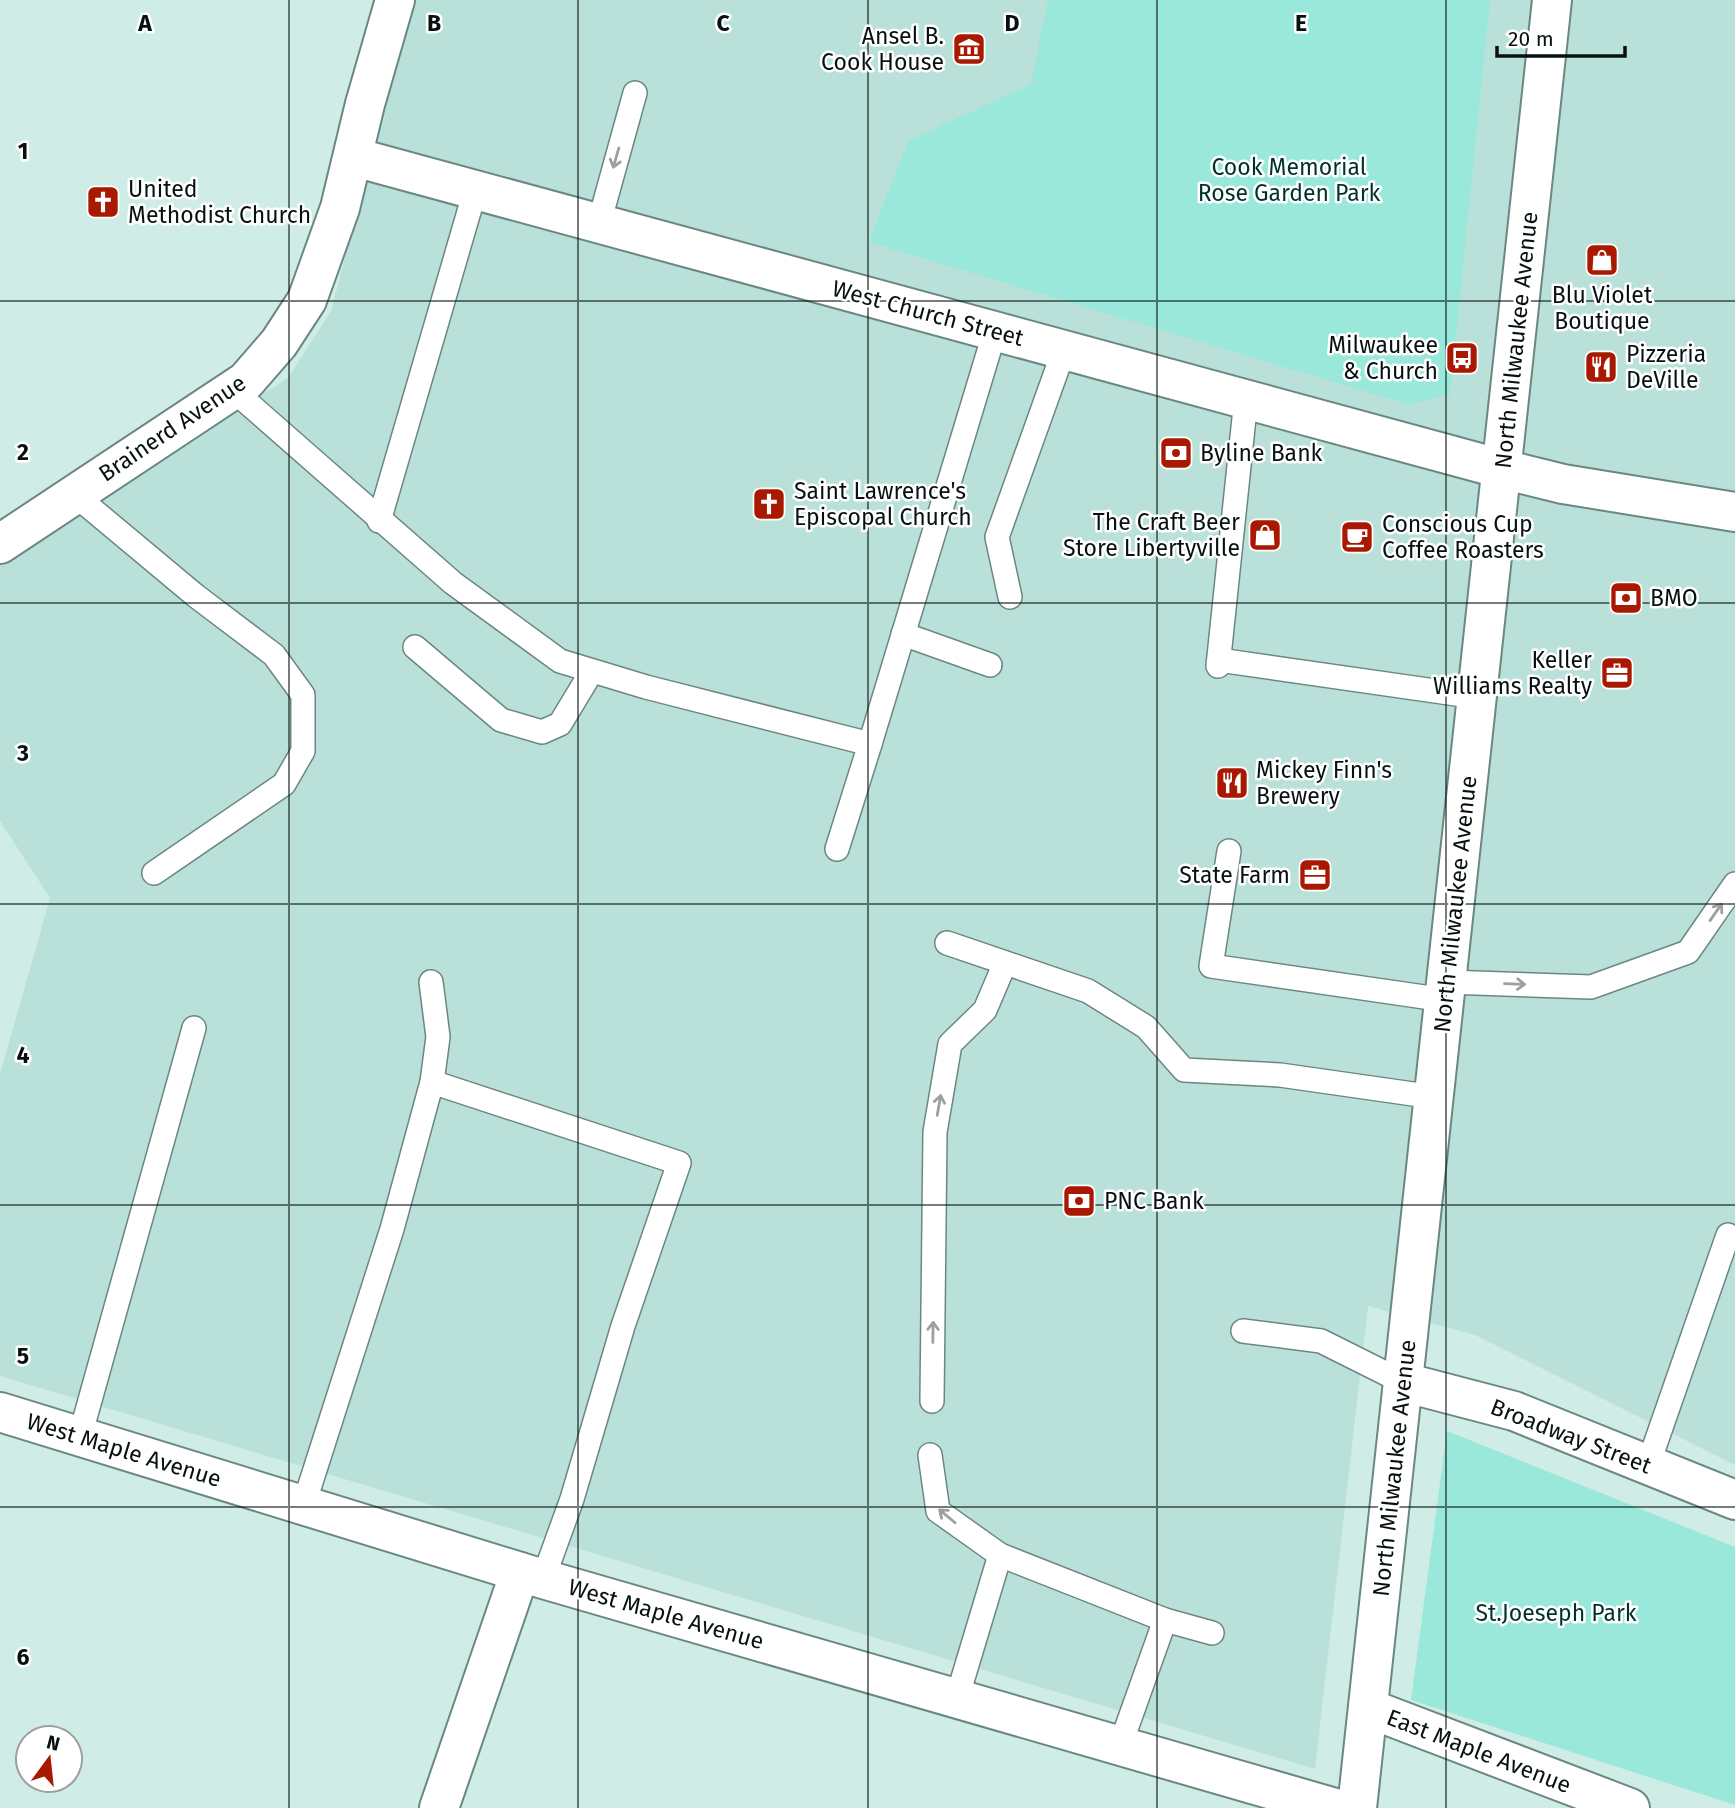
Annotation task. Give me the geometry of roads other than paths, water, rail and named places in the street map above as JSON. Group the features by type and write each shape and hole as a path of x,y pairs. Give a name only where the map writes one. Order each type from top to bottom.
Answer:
{"street":[{"name":"Brainerd Avenue","path":"0,544 246,382 279,343 307,300 340,208 394,0"},
{"name":"North Milwaukee Avenue","path":"1357,1808 1552,0"},
{"name":"West Church Street","path":"354,156 1502,469 1563,484 1735,512"},
{"name":"Broadway Street","path":"1403,1382 1514,1410 1735,1500"},
{"name":"West Maple Avenue","path":"0,1412 531,1575 1335,1808"},
{"path":"439,1808 531,1575"},
{"name":"East Maple Avenue","path":"1368,1708 1630,1808"}],"lane":[{"path":"599,223 635,93"},
{"path":"379,520 475,191"},
{"path":"837,849 995,331"},
{"path":"1010,597 996,537 1064,350"},
{"path":"233,390 453,583 560,661 870,744"},
{"path":"1246,399 1219,663 1477,698"},
{"path":"75,495 186,588 274,655 303,695 303,751 284,784 155,873"},
{"path":"903,634 990,665"},
{"path":"415,648 501,720 542,732 560,724 592,671"},
{"path":"1229,851 1211,966 1446,991 1591,988 1688,952 1735,884"},
{"path":"947,943 1088,991 1146,1027 1184,1070 1280,1075 1434,1097"},
{"path":"932,1401 934,1132 950,1044 985,1010 1005,962"},
{"path":"304,1504 388,1241 432,1082 438,1037 431,982"},
{"path":"80,1436 194,1028"},
{"path":"432,1082 679,1163 623,1326 572,1499 531,1575"},
{"path":"1648,1465 1728,1235"},
{"path":"1243,1331 1321,1341 1403,1382"},
{"path":"930,1455 938,1511 1000,1555 1165,1620 1212,1633"},
{"path":"957,1698 1000,1555"},
{"path":"1120,1746 1165,1620"}],"place":[{"name":"Ansel B. Cook House","path":"969,49"},
{"name":"United Methodist Church","path":"103,202"},
{"name":"Blu Violet Boutique","path":"1602,260"},
{"name":"Milwaukee & Church","path":"1462,358"},
{"name":"Pizzeria DeVille","path":"1601,367"},
{"name":"Byline Bank","path":"1176,453"},
{"name":"Saint Lawrence's Episcopal Church","path":"769,504"},
{"name":"The Craft Beer Store Libertyville","path":"1265,535"},
{"name":"Conscious Cup Coffee Roasters","path":"1357,537"},
{"name":"BMO","path":"1626,598"},
{"name":"Keller Williams Realty","path":"1617,673"},
{"name":"Mickey Finn's Brewery","path":"1232,783"},
{"name":"State Farm","path":"1315,875"},
{"name":"PNC Bank","path":"1079,1201"}],"park label":[{"name":"Cook Memorial Rose Garden Park","path":"1289,180"},
{"name":"St.Joeseph Park","path":"1556,1613"}]}
